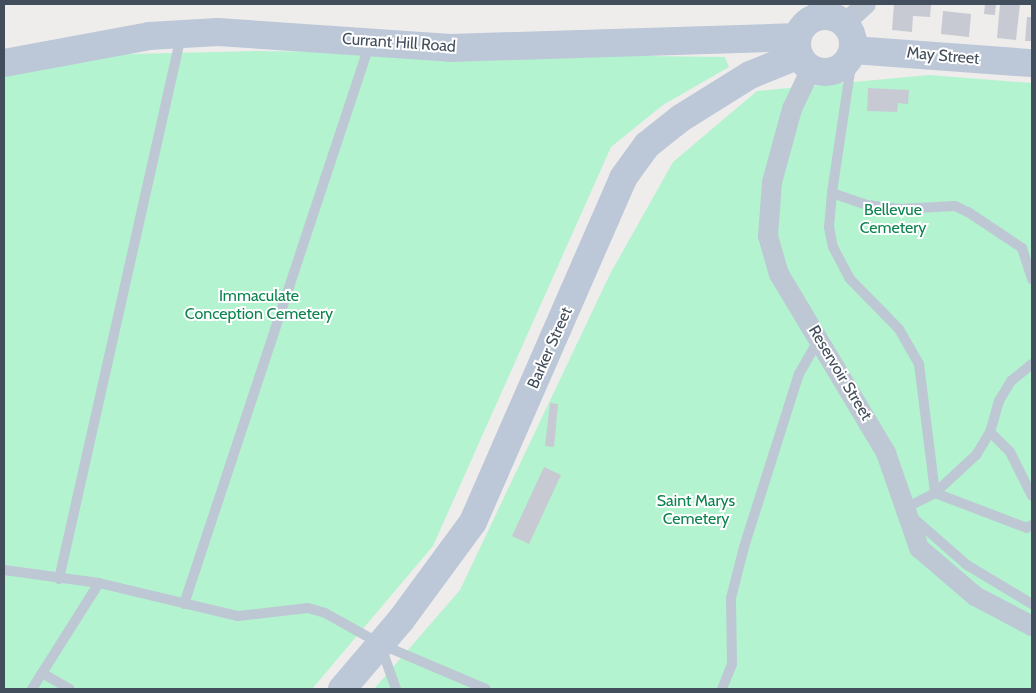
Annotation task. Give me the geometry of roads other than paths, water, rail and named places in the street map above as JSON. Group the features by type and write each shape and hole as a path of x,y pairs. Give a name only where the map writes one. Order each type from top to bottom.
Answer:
{"main road":[{"path":"827,16 845,23 851,31 849,58 828,72 803,54 802,28 817,17 827,16"},
{"name":"Currant Hill Road","path":"4,63 140,37 218,32 371,41 450,48 803,54"},
{"name":"Barker Street","path":"342,689 380,644 472,522 623,178 647,145 681,118 750,75 803,54"},
{"name":"May Street","path":"849,58 1032,63"}],"street":[{"path":"845,23 866,4"},
{"name":"Reservoir Street","path":"803,54 792,109 772,182 768,236 779,274 886,453 903,509 919,548 975,596 1032,626"}],"lane":[{"path":"60,579 181,34"},
{"path":"184,604 371,41"},
{"path":"849,58 850,72 832,193 829,228 833,247 850,279 899,329 919,364 935,493"},
{"path":"832,193 867,205 898,209 955,206 1027,248 1032,279"},
{"path":"722,689 732,664 731,598 744,546 799,374 819,338"},
{"path":"1032,364 1007,388 990,432 976,455 935,493 903,509 967,564 1032,604"},
{"path":"990,432 1010,452 1032,496"},
{"path":"935,493 1027,528 1032,524"},
{"path":"4,570 99,583 238,616 308,608 325,613 380,644 486,689"},
{"path":"32,689 99,583"},
{"path":"380,644 396,689"},
{"path":"42,673 70,689"}],"park label":[{"name":"Bellevue Cemetery","path":"893,219"},
{"name":"Immaculate Conception Cemetery","path":"259,305"},
{"name":"Saint Marys Cemetery","path":"696,510"}]}
